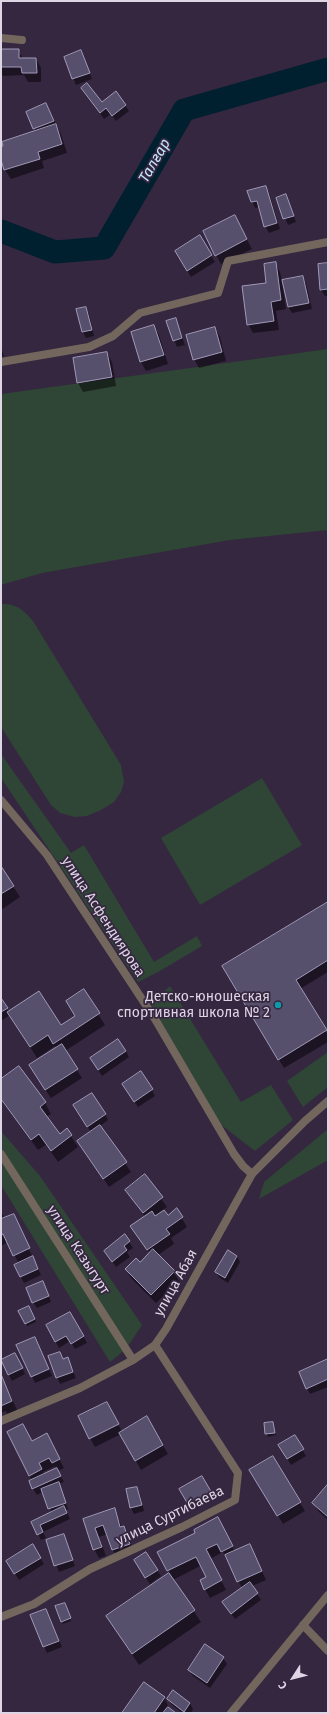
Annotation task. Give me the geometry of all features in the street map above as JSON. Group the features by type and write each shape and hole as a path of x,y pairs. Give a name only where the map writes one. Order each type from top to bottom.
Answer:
{"street":[{"path":"1,38 22,40"},
{"path":"1,362 89,347 112,336 140,313 218,294 228,261 328,242"},
{"name":"улица Асфендиярова","path":"1,800 47,855 155,1019 234,1154 243,1166 252,1174"},
{"name":"улица Абая","path":"1,1422 80,1388 133,1360 155,1345 166,1329 252,1174 305,1121 328,1101"},
{"name":"улица Казыгурт","path":"1,1154 133,1360"},
{"name":"улица Суртибаева","path":"1,1617 34,1604 90,1569 182,1527 235,1500 238,1473 155,1345"},
{"path":"231,1713 328,1595"},
{"path":"303,1625 328,1651"}],"green space":[{"path":"328,349 328,530 230,540 42,573 1,585 1,394"},
{"path":"1,604 19,608 33,621 121,765 124,782 121,792 114,802 101,810 87,816 75,817 60,813 51,805 1,727"},
{"path":"1,754 71,853 84,845 154,962 197,936 202,946 138,982 1,778"},
{"path":"262,778 302,845 200,905 161,838"},
{"path":"170,986 241,1102 271,1085 293,1120 255,1151 220,1124 151,1004"},
{"path":"328,1052 328,1087 303,1107 287,1081"},
{"path":"328,1129 328,1160 259,1199 264,1182"},
{"path":"1,1131 40,1176 142,1325 126,1349 110,1362 1,1185"}],"building":[{"path":"1,49 19,49 19,58 36,58 37,73 22,73 21,67 1,67"},
{"path":"81,50 90,73 72,79 64,57"},
{"path":"87,83 102,102 116,91 126,105 112,116 106,108 100,113 81,88"},
{"path":"46,103 54,121 33,129 26,112"},
{"path":"56,124 62,144 38,152 40,159 4,170 1,160 1,147 3,146 2,142"},
{"path":"266,186 277,223 264,227 257,201 251,202 247,191"},
{"path":"286,194 294,216 283,219 276,198"},
{"path":"235,215 247,239 215,256 203,231"},
{"path":"200,235 212,255 187,271 175,251"},
{"path":"276,262 281,300 271,302 274,321 247,325 242,286 266,283 264,264"},
{"path":"328,263 328,289 320,290 318,264"},
{"path":"303,276 309,303 288,307 282,280"},
{"path":"86,307 92,330 82,332 76,309"},
{"path":"176,318 182,338 173,341 166,321"},
{"path":"154,325 164,355 140,362 131,332"},
{"path":"215,327 222,352 193,360 186,335"},
{"path":"107,352 112,377 77,383 73,358"},
{"path":"1,866 14,886 1,894"},
{"name":"Детско-юношеская спортивная школа № 2","path":"328,902 328,960 296,980 327,1030 278,1060 222,966"},
{"path":"84,989 100,1013 53,1044 48,1035 30,1047 7,1012 39,991 61,1025 75,1016 66,1001"},
{"path":"1,998 8,1008 1,1012"},
{"path":"118,1039 126,1051 98,1070 90,1058"},
{"path":"62,1044 78,1069 45,1090 29,1065"},
{"path":"19,1066 46,1102 40,1107 60,1134 67,1128 72,1135 51,1151 39,1134 31,1140 1,1099 1,1079"},
{"path":"141,1071 153,1089 134,1102 122,1084"},
{"path":"92,1093 106,1114 87,1127 73,1105"},
{"path":"100,1125 127,1162 103,1179 77,1141"},
{"path":"145,1174 163,1197 143,1213 125,1190"},
{"path":"177,1208 183,1217 166,1229 170,1234 147,1250 130,1226 152,1211 155,1216 164,1210 168,1215"},
{"path":"14,1214 30,1248 13,1256 3,1234 1,1235 1,1219"},
{"path":"125,1234 130,1241 124,1246 127,1250 112,1262 104,1251"},
{"path":"153,1249 175,1271 151,1295 125,1269 136,1258 140,1262"},
{"path":"228,1250 237,1256 225,1278 215,1272"},
{"path":"33,1256 38,1269 20,1277 14,1265"},
{"path":"43,1281 49,1296 32,1303 26,1288"},
{"path":"29,1306 35,1319 25,1324 18,1311"},
{"path":"70,1312 84,1336 71,1344 66,1336 55,1342 46,1325"},
{"path":"35,1337 49,1369 31,1377 16,1345"},
{"path":"60,1352 63,1359 68,1357 73,1372 56,1378 48,1356"},
{"path":"15,1353 23,1368 8,1375 1,1360"},
{"path":"328,1359 328,1379 306,1389 299,1372"},
{"path":"1,1374 12,1401 1,1406"},
{"path":"107,1402 119,1424 89,1439 78,1416"},
{"path":"147,1416 163,1445 135,1461 119,1433"},
{"path":"273,1422 275,1433 265,1434 264,1423"},
{"path":"23,1424 32,1441 47,1433 60,1459 52,1463 49,1458 39,1463 42,1469 29,1476 7,1432"},
{"path":"295,1435 304,1449 287,1459 278,1445"},
{"path":"273,1456 301,1502 277,1516 249,1470"},
{"path":"57,1468 61,1476 32,1489 29,1481"},
{"path":"202,1476 212,1493 189,1506 179,1489"},
{"path":"59,1482 66,1503 48,1509 41,1489"},
{"path":"328,1484 328,1517 312,1503"},
{"path":"137,1487 142,1505 130,1508 126,1489"},
{"path":"64,1506 67,1513 40,1525 43,1532 37,1535 31,1522"},
{"path":"115,1508 120,1527 124,1526 130,1544 112,1550 103,1525 95,1528 102,1547 93,1550 83,1519"},
{"path":"218,1517 233,1546 221,1552 217,1544 206,1549 222,1580 204,1590 200,1580 206,1577 196,1557 167,1571 157,1552 195,1533 194,1530"},
{"path":"64,1534 73,1560 54,1566 46,1540"},
{"path":"33,1544 41,1558 14,1574 6,1561"},
{"path":"250,1544 262,1571 237,1582 225,1555"},
{"path":"146,1552 158,1570 145,1578 134,1560"},
{"path":"169,1573 195,1610 132,1654 106,1616"},
{"path":"250,1582 258,1593 231,1614 222,1602"},
{"path":"65,1603 71,1618 61,1622 55,1606"},
{"path":"46,1609 59,1641 43,1647 30,1615"},
{"path":"205,1644 224,1657 207,1683 188,1670"},
{"path":"144,1682 165,1697 154,1713 122,1713"},
{"path":"173,1690 190,1703 184,1712 167,1699"},
{"path":"168,1707 176,1713 163,1713"}],"waterway":[{"name":"Талғар","path":"1,231 55,252 104,248 184,110 328,69"}],"place":[{"name":"Детско-юношеская спортивная школа № 2","path":"278,1005"}]}
